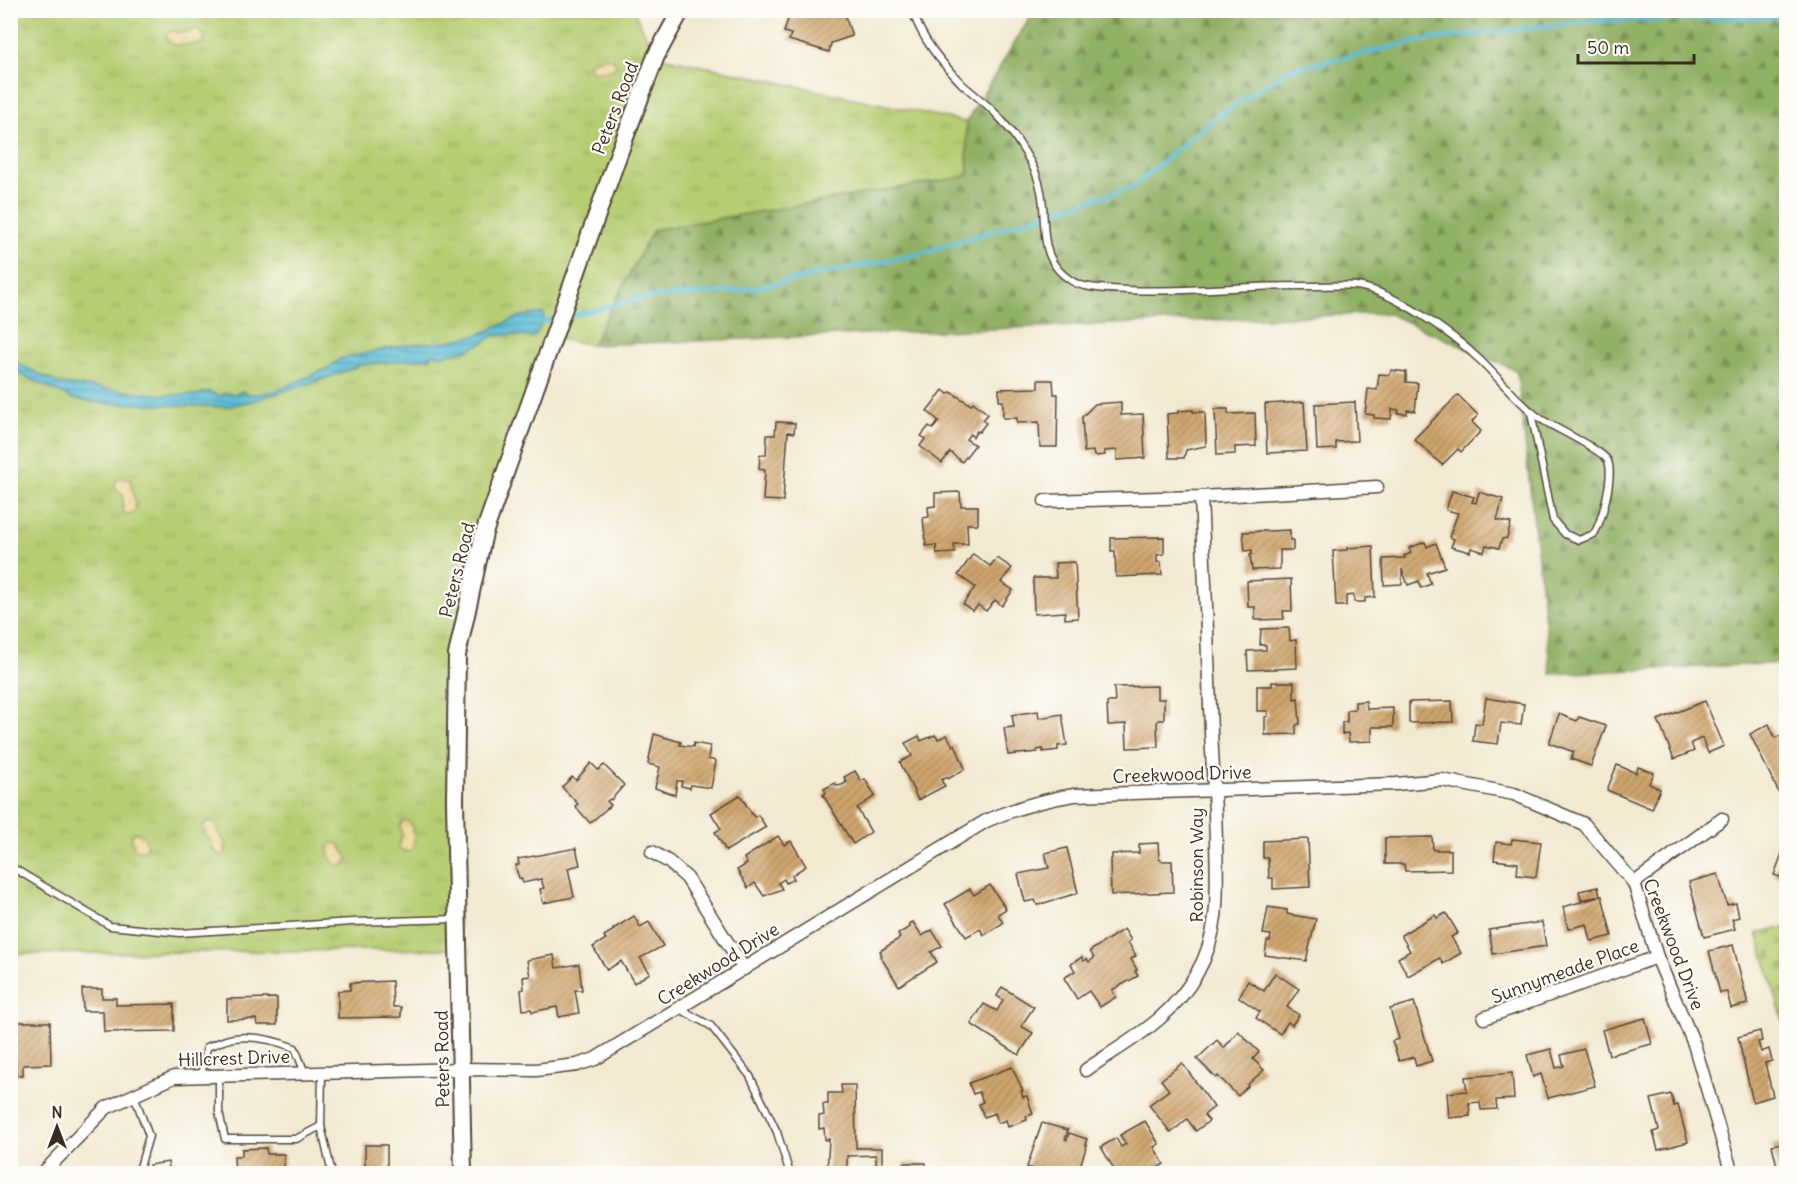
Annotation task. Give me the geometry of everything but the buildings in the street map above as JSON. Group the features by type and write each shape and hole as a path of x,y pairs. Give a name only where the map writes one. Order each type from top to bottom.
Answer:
{"street":[{"name":"Peters Road","path":"463,1173 455,801 457,655 484,533 656,56 681,10"},
{"path":"1046,501 1201,496 1377,486"},
{"name":"Robinson Way","path":"1086,1070 1154,1025 1181,999 1198,972 1209,948 1217,906 1201,496"},
{"name":"Creekwood Drive","path":"462,1069 536,1070 577,1065 595,1059 976,827 1012,810 1045,800 1074,795 1396,784 1442,780 1514,794 1584,824 1634,883 1657,957 1694,1044 1732,1173"},
{"path":"1634,883 1722,819"},
{"path":"651,852 669,862 687,878 744,969"},
{"name":"Sunnymeade Place","path":"1484,1018 1657,957"},
{"name":"Hillcrest Drive","path":"42,1173 106,1108 174,1077 462,1069"}],"lane":[{"path":"912,10 917,26 932,50 963,84 995,113 1017,139 1039,183 1047,253 1073,283 1102,289 1158,291 1274,286 1357,286 1381,292 1422,315 1478,358 1531,413 1600,452 1608,461 1606,500 1602,521 1594,534 1579,540 1566,534 1553,520 1531,413"},
{"path":"10,866 110,926 180,933 352,922 458,919"},
{"path":"680,1009 711,1026 750,1076 777,1132 790,1173"},
{"path":"201,1076 207,1047 234,1038 256,1038 280,1042 296,1048 305,1073"},
{"path":"322,1073 321,1126 332,1173"},
{"path":"219,1076 219,1112 225,1139 296,1139 321,1126"},
{"path":"134,1095 149,1136 138,1173"}],"green space":[{"path":"51,10 634,11 656,56 966,122 968,176 653,230 592,345 553,338 484,533 457,655 458,949 11,954 10,12"},
{"path":"1034,11 1786,11 1786,663 1551,674 1517,371 1387,313 592,345 653,230 968,176 966,122"},
{"path":"1786,927 1786,1030 1757,933"}],"sand":[{"path":"196,29 204,35 204,40 200,44 174,45 167,40 166,35 171,31 184,33"},
{"path":"607,58 614,60 616,65 614,69 595,72 590,70 589,64 594,60"},
{"path":"121,478 130,480 132,488 136,510 130,515 123,513 123,496 115,487 116,481"},
{"path":"210,821 217,824 219,835 225,842 225,853 222,856 212,849 212,842 206,836 203,825"},
{"path":"403,821 409,822 414,834 413,846 408,852 401,850 399,846 402,835 400,826"},
{"path":"134,833 144,836 147,846 145,850 140,851 134,848 131,839"},
{"path":"332,843 339,844 348,858 345,865 337,865 332,860 329,851"}],"water":[{"path":"544,313 543,322 535,336 531,338 512,335 493,336 465,351 440,356 433,353 431,358 361,365 250,402 225,407 98,403 73,399 11,370 11,360 60,384 162,395 198,395 208,391 220,396 225,393 234,394 244,391 247,394 257,394 275,391 328,368 340,359 398,346 438,343 478,335 521,316"}],"waterway":[{"path":"564,318 637,299 745,290 923,253 1133,187 1215,118 1288,70 1429,39 1596,21 1786,17"},
{"path":"543,322 555,319"}]}
